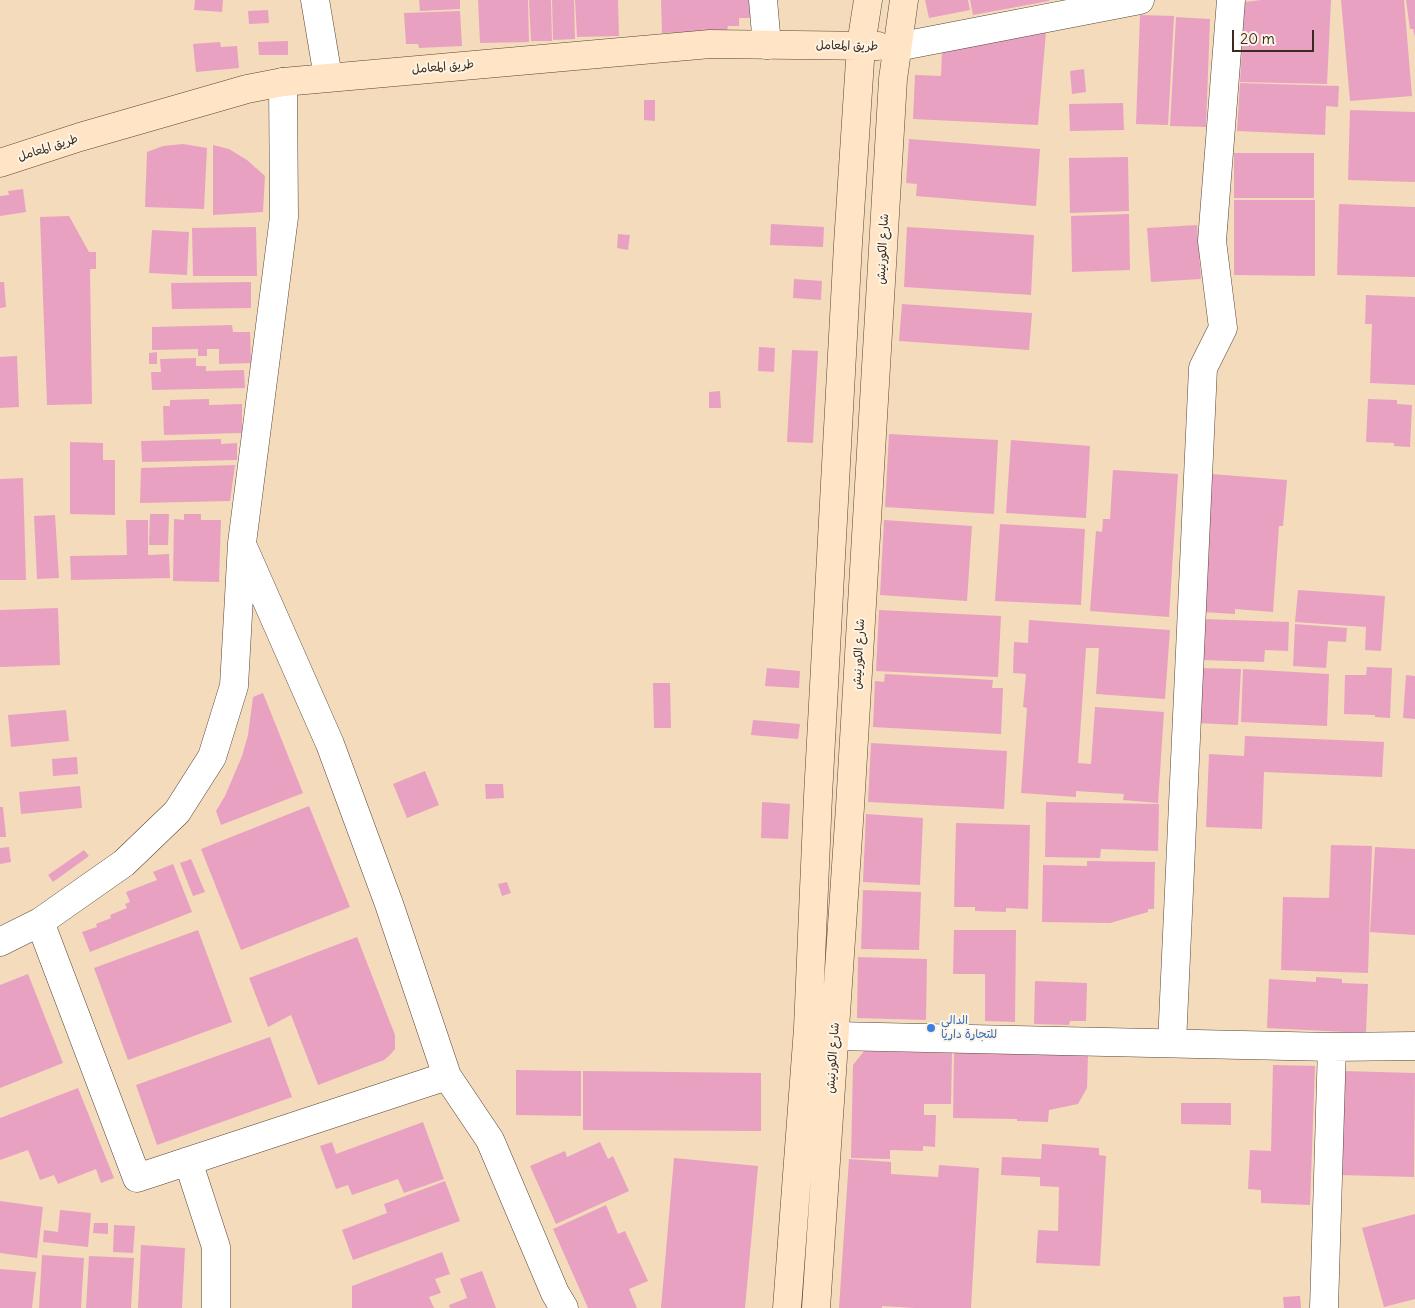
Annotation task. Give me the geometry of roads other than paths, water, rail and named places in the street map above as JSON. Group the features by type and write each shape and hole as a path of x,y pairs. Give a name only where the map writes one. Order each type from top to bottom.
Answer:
{"main road":[{"path":"787,1308 808,1028 817,805 848,244 861,45 868,0"},
{"name":"شارع الكورنيش","path":"816,1308 851,797 893,79 904,0"},
{"name":"طريق المعامل","path":"0,163 80,137 247,89 283,82 710,44 897,47"}],"street":[{"path":"315,0 328,77"},
{"path":"763,0 767,44"},
{"path":"897,47 1140,0"},
{"path":"1172,1043 1203,368 1223,328 1212,242 1230,0"},
{"path":"0,942 40,922 131,856 177,812 212,757 234,686 242,543 284,217 283,82"},
{"path":"242,543 330,744 389,904 448,1076 490,1140 555,1293 564,1308"},
{"path":"40,922 138,1178 448,1076"},
{"path":"834,1036 1332,1047 1415,1046"},
{"path":"1324,1308 1332,1047"},
{"path":"188,1162 216,1247 216,1308"}],"place":[{"name":"الدالي للتجارة داريا","path":"931,1028"}]}
